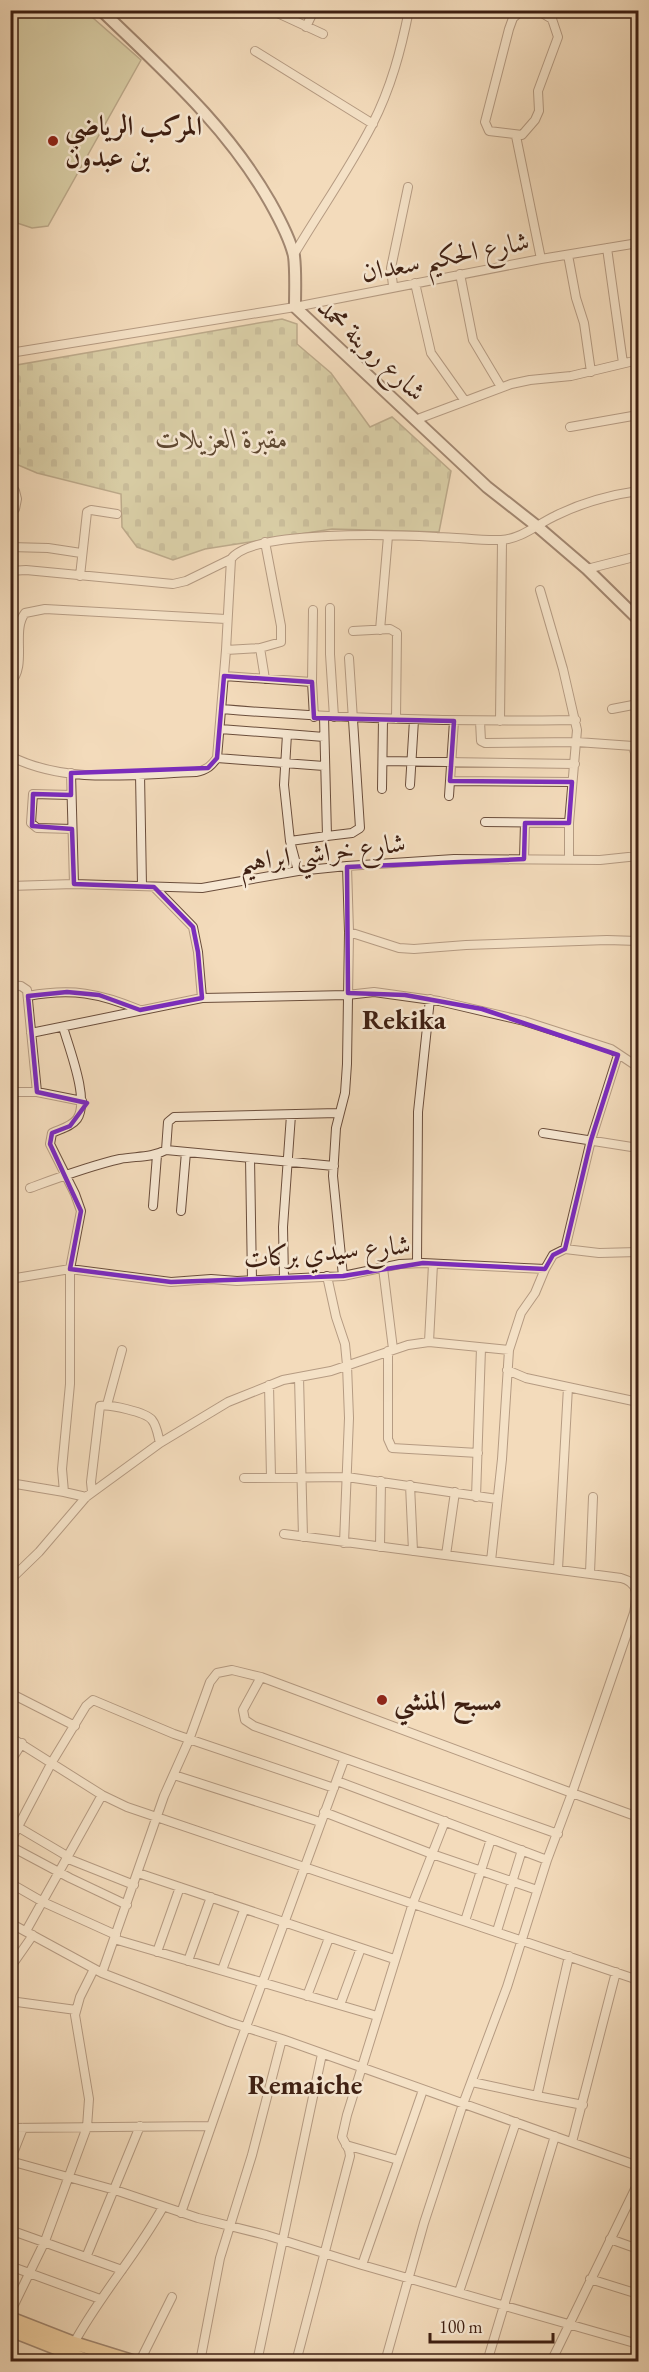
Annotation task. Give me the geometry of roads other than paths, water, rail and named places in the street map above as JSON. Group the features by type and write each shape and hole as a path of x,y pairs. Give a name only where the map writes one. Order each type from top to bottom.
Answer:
{"main road":[{"name":"شارع روينة محمد","path":"101,10 201,108 231,142 280,221 294,256 295,307 487,487 538,526 639,619"},
{"path":"10,2318 74,2343 138,2361"},
{"path":"10,2330 91,2361"}],"street":[{"path":"271,10 323,34"},
{"path":"306,27 314,10"},
{"path":"294,256 350,166 373,124 400,53 409,10"},
{"path":"522,10 513,18 509,29 485,122 489,131 516,136 522,135 536,120 538,91 558,37 552,18 537,10"},
{"path":"255,51 373,124"},
{"path":"516,136 541,259"},
{"path":"393,286 391,268 408,187"},
{"name":"شارع الحكيم سعدان","path":"10,353 295,307 393,286 639,243"},
{"path":"607,248 623,363"},
{"path":"568,255 576,298 584,322 591,372"},
{"path":"460,274 473,340 501,387"},
{"path":"415,283 431,353 465,401"},
{"path":"415,420 501,387 530,380 571,376 639,360"},
{"path":"570,428 639,415"},
{"path":"10,489 15,492 16,499 15,509 10,513"},
{"path":"10,571 26,570 173,584 186,581 231,559 242,549 265,542 342,535 502,540 538,526 572,508 615,495 639,491"},
{"path":"80,576 87,511 117,514"},
{"path":"380,630 388,536"},
{"path":"500,721 502,540"},
{"path":"226,650 260,648 281,642 281,626 265,542"},
{"path":"10,547 81,552"},
{"path":"587,569 639,556"},
{"path":"10,756 43,769 71,773 140,774 204,771 217,758 231,559"},
{"path":"540,590 576,720 568,859"},
{"path":"330,608 334,717"},
{"path":"10,683 17,674 23,615 32,611 45,609 226,619"},
{"path":"313,610 314,717"},
{"path":"353,631 394,629 397,633 396,719"},
{"path":"260,648 265,680"},
{"path":"290,841 352,833 360,828 350,658"},
{"path":"224,676 312,682"},
{"path":"612,709 639,704"},
{"path":"222,709 314,717 454,721 576,720"},
{"path":"324,717 327,836"},
{"path":"382,789 383,719"},
{"path":"410,785 414,720"},
{"path":"449,796 454,721"},
{"path":"480,721 483,743 576,742 633,746 638,856"},
{"path":"220,729 324,737"},
{"path":"287,734 284,785 290,841 298,871"},
{"path":"217,758 324,766"},
{"path":"383,761 575,764"},
{"path":"71,773 74,884"},
{"path":"140,774 142,886"},
{"path":"450,781 572,782"},
{"path":"71,795 33,794 31,823 37,828 72,829"},
{"path":"485,822 569,823"},
{"path":"524,859 525,824"},
{"name":"شارع خراشي ابراهيم","path":"10,886 74,884 202,888 298,871 347,866 454,859 568,859 638,856"},
{"path":"343,1276 340,1230 335,1211 334,1166 338,1113 345,1094 350,932 347,866"},
{"path":"154,887 193,927 198,952 202,998"},
{"path":"350,932 399,948 414,949 477,944 639,941"},
{"path":"10,984 24,988 28,996 37,1092"},
{"path":"28,996 67,992 99,995 140,1010"},
{"path":"31,1033 202,998 347,995 374,992 430,999 524,1021 611,1049 639,1067"},
{"path":"417,1263 418,1112 430,999"},
{"path":"63,1027 81,1101 81,1112 75,1121 52,1133 50,1137 54,1154 81,1211 70,1269 70,1384 62,1469 64,1492"},
{"path":"565,1249 591,1140 618,1055"},
{"path":"10,1092 37,1092 81,1101"},
{"path":"166,1150 166,1128 172,1118 338,1113"},
{"path":"284,1278 283,1227 291,1114"},
{"path":"543,1132 639,1148"},
{"path":"30,1188 65,1174 122,1159 157,1155 166,1150 334,1166"},
{"path":"181,1211 186,1152"},
{"path":"153,1206 157,1155"},
{"path":"250,1158 252,1280"},
{"path":"491,1561 502,1460 509,1350 521,1313 535,1293 553,1255 565,1249 599,1253 639,1252"},
{"name":"شارع سيدي بركات","path":"10,1279 70,1269 171,1282 343,1276 417,1263 545,1269"},
{"path":"429,1342 433,1264"},
{"path":"383,1268 390,1350 388,1439 392,1448 478,1453"},
{"path":"327,1276 334,1310 345,1344 347,1365 349,1418 345,1543"},
{"path":"10,1580 32,1559 89,1495 160,1443 228,1402 268,1385 331,1371 390,1350 429,1342 509,1350"},
{"path":"476,1497 481,1348"},
{"path":"107,1405 122,1350"},
{"path":"507,1370 526,1378 639,1402"},
{"path":"299,1377 303,1537"},
{"path":"268,1385 271,1477"},
{"path":"558,1569 568,1387"},
{"path":"89,1495 100,1406 107,1405 147,1414 154,1421 160,1443"},
{"path":"244,1478 347,1477 497,1499"},
{"path":"380,1547 381,1481"},
{"path":"10,1483 89,1495"},
{"path":"410,1485 413,1551"},
{"path":"446,1556 455,1492"},
{"path":"590,1574 593,1497"},
{"path":"285,1534 558,1569 637,1583 637,1613 547,1860 522,1941 463,2104 408,2277 386,2361"},
{"path":"102,1973 164,1796 189,1740 210,1682 217,1673 232,1670 261,1677 639,1816"},
{"path":"261,1677 243,1710 244,1718 248,1723 344,1760 558,1834"},
{"path":"10,1693 75,1726"},
{"path":"127,1905 59,1872 10,1844 52,1762 89,1702 94,1701 189,1740 445,1821 547,1860"},
{"path":"10,1737 102,1795 127,1808 639,1980"},
{"path":"10,1762 21,1743"},
{"path":"181,2213 262,1982 344,1760"},
{"path":"174,1774 320,1822"},
{"path":"10,1968 43,1902 102,1795"},
{"path":"324,1812 432,1854 537,1890"},
{"path":"296,2361 350,2156 342,2134 394,1959 445,1821"},
{"path":"18,1827 67,1857 134,1885"},
{"path":"465,1921 490,1839"},
{"path":"496,1931 522,1850"},
{"path":"138,1873 394,1959"},
{"path":"10,1883 43,1902 115,1937 157,1952 377,2016"},
{"path":"157,1952 180,1887"},
{"path":"188,1961 211,1897"},
{"path":"222,1970 244,1910"},
{"path":"10,1923 102,1973 229,2022 639,2166"},
{"path":"307,1996 329,1938"},
{"path":"339,2005 361,1948"},
{"path":"537,2096 569,1956"},
{"path":"10,2313 45,2241 87,2127 89,2099 77,2034 76,2010 94,1969"},
{"path":"572,2142 616,1972"},
{"path":"10,2001 76,2010"},
{"path":"200,2361 220,2258 252,2155 282,2039"},
{"path":"257,2361 322,2054"},
{"path":"472,2082 583,2105"},
{"path":"362,2265 423,2090"},
{"path":"459,2292 516,2122"},
{"path":"87,2255 140,2126"},
{"path":"10,2128 211,2126"},
{"path":"23,2128 10,2161 115,2190 229,2227 639,2344"},
{"path":"487,2361 555,2136"},
{"path":"346,2145 398,2160"},
{"path":"551,2361 639,2183"},
{"path":"74,2343 100,2299 163,2207"},
{"path":"10,2230 87,2255 122,2270"},
{"path":"610,2238 639,2249"},
{"path":"10,2266 100,2299"},
{"path":"590,2279 639,2294"},
{"path":"138,2361 172,2297"}],"place":[{"name":"المركب الرياضي بن عبدون","path":"53,141"},
{"name":"مسبح المنشي","path":"382,1700"}],"district":[{"name":"Rekika","path":"404,1019"},
{"name":"Remaiche","path":"305,2084"}],"park label":[{"name":"مقبرة العزيلات","path":"222,438"}]}
